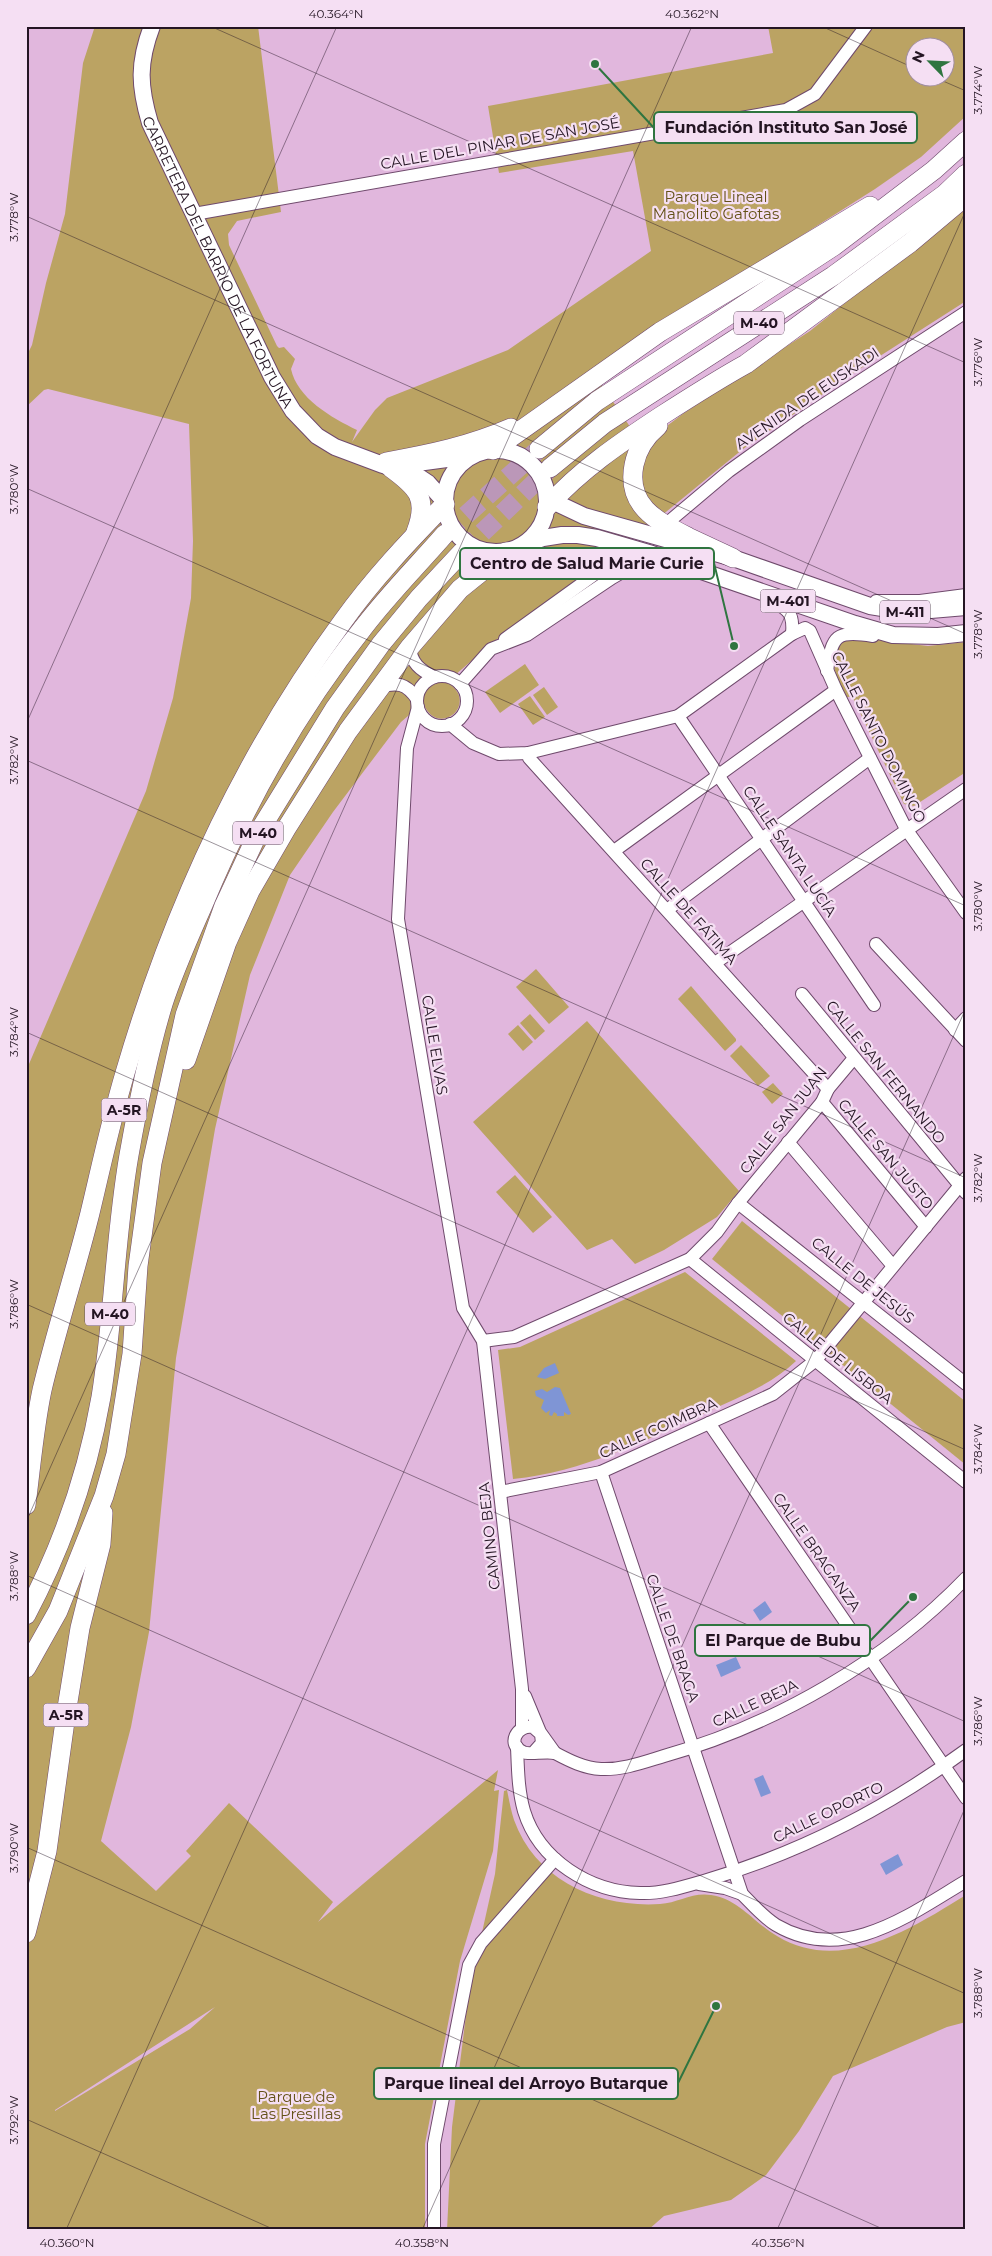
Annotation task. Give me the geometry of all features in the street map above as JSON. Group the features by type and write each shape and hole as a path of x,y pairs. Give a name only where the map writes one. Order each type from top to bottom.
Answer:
{"highway":[{"name":"M-40","path":"539,449 597,401 834,246 934,170 966,141"},
{"name":"M-40","path":"550,468 605,423 833,276 945,194 966,174"},
{"path":"493,450 660,332 839,224 908,188"},
{"path":"549,502 579,475 620,444 720,378 746,364 910,243 966,196"},
{"path":"720,378 655,429 640,449 633,472 638,498 652,518 733,558"},
{"path":"388,465 468,445 546,413"},
{"path":"388,465 411,483 421,498 422,512 414,536"},
{"path":"89,1217 125,1074 165,952 188,894 265,738 309,668 344,619 414,536 445,503"},
{"name":"M-40","path":"26,1615 63,1532 91,1444 102,1387 128,1158 143,1085 163,1005 175,970 228,844 296,721 362,628 446,534"},
{"path":"152,1163 166,1134 188,1051 227,942 250,891 286,829 379,687 410,646 460,589 515,548"},
{"name":"M-40","path":"26,1668 58,1611 104,1496 116,1454 132,1354 138,1266 152,1163 184,1015 224,906 258,832 335,708 369,660 419,598 462,552"},
{"name":"A-5R","path":"26,1506 33,1439 59,1322 89,1217 108,1166 141,1050 163,1005"},
{"path":"26,1465 33,1439"},
{"name":"A-5R","path":"26,1933 47,1851 80,1628 101,1544 104,1496"}],"main road":[{"name":"CARRETERA DEL BARRIO DE LA FORTUNA","path":"152,26 141,64 140,87 150,124 272,377 292,411 317,436 335,447 419,477 428,483 445,503"},
{"path":"493,450 512,452 529,461 541,476 549,502 541,526 515,548 484,551 464,541 450,523 445,503 447,487 460,464 472,456 493,450"},
{"name":"CARRETERA DEL BARRIO DE LA FORTUNA","path":"388,465 472,456"},
{"path":"549,502 584,516 733,558"},
{"name":"M-401","path":"515,548 543,538 578,535 652,554 855,624 893,635 938,636 966,632"},
{"name":"M-411","path":"733,558 870,606 907,612 966,607"}],"street":[{"name":"CALLE DEL PINAR DE SAN JOSÉ","path":"194,214 786,110 814,94 866,26"},
{"name":"AVENIDA DE EUSKADI","path":"672,518 729,471 800,420 966,312"},
{"path":"460,684 491,649 623,554"},
{"path":"491,649 527,635 631,567 656,562 701,571"},
{"path":"450,724 473,743 499,754 528,753 678,716 796,631 788,610 750,587"},
{"path":"845,598 882,601 920,601 966,595"},
{"name":"CALLE SANTO DOMINGO","path":"796,631 805,628 810,631 836,690 906,829 966,913"},
{"path":"827,671 831,649 837,639 843,634 851,632 875,636 893,635"},
{"path":"410,646 410,654 415,664 434,678"},
{"path":"379,687 399,683 408,687 418,703 423,717 432,724 443,726 457,720 466,707 466,699 460,684 448,677 434,678 422,686 418,703"},
{"path":"614,851 836,690"},
{"name":"CALLE ELVAS","path":"418,703 407,748 398,918 463,1308 483,1340"},
{"name":"CALLE SANTA LUCÍA","path":"678,716 720,775 760,839 874,1005"},
{"path":"407,748 415,736 432,724"},
{"name":"CALLE DE FÁTIMA","path":"528,753 529,758 828,1089"},
{"path":"667,910 870,758"},
{"path":"715,963 803,900 966,789"},
{"path":"876,944 966,1041"},
{"name":"CALLE SAN FERNANDO","path":"802,994 963,1186"},
{"path":"955,1030 966,1018"},
{"name":"CALLE SAN JUAN","path":"483,1340 514,1337 690,1258 717,1232 738,1203 822,1102 828,1089 854,1058"},
{"name":"CALLE SAN JUSTO","path":"822,1102 926,1227"},
{"path":"788,1142 893,1266"},
{"name":"CALLE COIMBRA","path":"500,1492 600,1472 773,1394 816,1360 893,1266 963,1186"},
{"name":"CALLE DE JESÚS","path":"738,1203 966,1384"},
{"name":"CALLE DE LISBOA","path":"690,1258 966,1482"},
{"name":"CAMINO BEJA","path":"483,1340 522,1689 522,1728"},
{"name":"CALLE BRAGANZA","path":"709,1423 966,1798"},
{"name":"CALLE DE BRAGA","path":"600,1472 733,1872 742,1894"},
{"name":"CALLE BEJA","path":"555,1753 584,1767 620,1768 692,1748 784,1711 871,1659 948,1596 966,1578"},
{"path":"522,1689 540,1732 542,1743 534,1752"},
{"path":"531,1727 540,1732 555,1753 545,1751 524,1753 517,1747 516,1735 522,1728 531,1727"},
{"name":"CALLE OPORTO","path":"517,1747 519,1784 525,1812 534,1833 555,1859 565,1868 596,1884 627,1892 654,1892 733,1872 841,1826 887,1802 966,1750"},
{"path":"434,2230 434,2144 469,1965 481,1943 555,1859"},
{"path":"742,1894 761,1914 777,1926 819,1940 846,1940 892,1925 966,1881"},
{"name":"CALLE OPORTO","path":"695,1883 725,1888 742,1894"}],"green space":[{"path":"95,26 258,26 281,212 237,221 228,234 229,245 277,346 279,348 284,347 295,359 291,369 300,389 317,406 357,430 352,442 375,410 387,398 508,350 651,251 633,151 499,173 488,106 773,53 768,26 966,26 966,116 921,157 875,189 591,369 645,449 659,432 684,413 810,331 966,206 966,301 855,372 743,449 661,516 492,643 447,682 456,690 460,699 458,708 453,714 446,718 438,718 430,714 423,703 401,722 333,812 290,875 250,975 215,1129 176,1358 149,1632 131,1727 101,1841 156,1891 191,1856 186,1851 229,1803 333,1902 318,1922 498,1770 494,1791 499,1790 493,1851 460,1961 425,2144 425,2230 26,2230 26,1071 146,791 173,698 191,598 193,541 189,424 48,389 44,390 26,407 26,357 32,345 46,283 65,214 83,63","holes":["215,2007 190,2029 55,2111"]},
{"path":"852,637 928,646 966,642 966,772 914,806 904,804 852,696 845,698 840,685 835,670 834,654 841,642"},
{"path":"525,664 539,685 500,713 485,692"},
{"path":"544,687 558,707 547,715 533,695"},
{"path":"530,696 545,717 533,725 518,704"},
{"path":"536,969 569,1007 549,1024 516,987"},
{"path":"691,986 736,1039 725,1051 678,999"},
{"path":"530,1014 545,1031 535,1040 520,1023"},
{"path":"587,1021 739,1191 717,1217 664,1250 635,1264 612,1239 587,1250 473,1122"},
{"path":"518,1025 533,1042 523,1051 508,1034"},
{"path":"741,1045 770,1076 758,1086 730,1056"},
{"path":"773,1083 783,1094 772,1104 762,1092"},
{"path":"515,1175 552,1217 533,1233 496,1192"},
{"path":"742,1221 966,1402 966,1465 712,1259"},
{"path":"685,1272 796,1361 776,1377 730,1402 613,1454 564,1470 513,1479 498,1350 520,1347"},
{"path":"507,1790 514,1820 524,1841 538,1859 554,1874 572,1886 593,1895 637,1904 667,1903 704,1894 721,1897 738,1906 777,1936 801,1947 826,1951 851,1949 875,1942 923,1921 966,1895 966,2022 947,2027 833,2076 799,2131 766,2175 731,2200 664,2216 648,2230 447,2230 452,2127 469,1991 495,1874 504,1791"}],"water":[{"path":"555,1363 559,1373 545,1379 537,1377 544,1368"},
{"path":"555,1387 560,1388 571,1414 568,1415 564,1412 564,1416 557,1416 554,1412 552,1416 549,1415 550,1410 546,1413 541,1408 544,1400 536,1396 535,1391 542,1389 547,1392"},
{"path":"765,1601 772,1612 760,1621 753,1610"},
{"path":"736,1657 741,1668 721,1677 716,1665"},
{"path":"763,1775 771,1793 761,1797 754,1779"},
{"path":"898,1854 903,1865 886,1875 880,1864"}],"tunnel":[{"path":"445,534 539,449"},
{"path":"462,552 550,468"}],"place":[{"name":"Fundación Instituto San José","path":"595,64"},
{"name":"Centro de Salud Marie Curie","path":"734,646"},
{"name":"El Parque de Bubu","path":"913,1597"},
{"name":"Parque lineal del Arroyo Butarque","path":"716,2006"}],"park label":[{"name":"Parque Lineal Manolito Gafotas","path":"716,204"},
{"name":"Parque de Las Presillas","path":"296,2104"}]}
